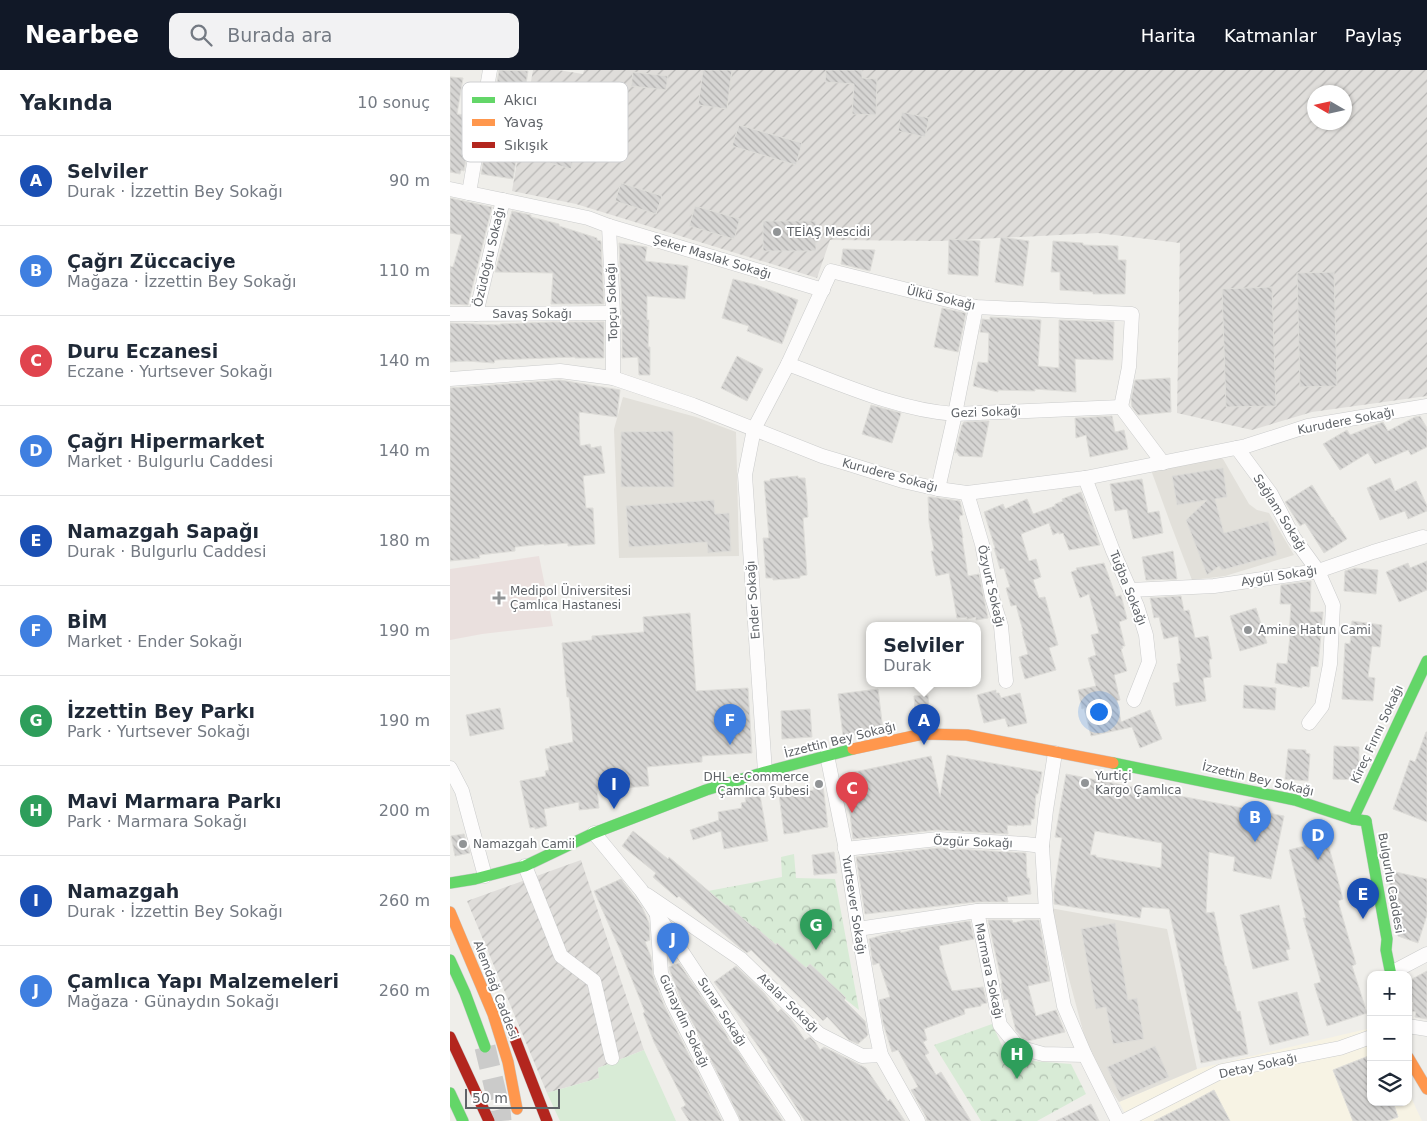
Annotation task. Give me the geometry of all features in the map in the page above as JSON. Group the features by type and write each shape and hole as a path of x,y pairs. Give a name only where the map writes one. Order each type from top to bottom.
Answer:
{"main road":[{"name":"Kireç Fırını Sokağı","path":"1354,823 1427,662"},
{"name":"Kireç Fırını Sokağı","path":"1396,753 1427,684"},
{"name":"İzzettin Bey Sokağı","path":"450,883 525,866 594,833 706,790 827,755 923,734 967,735 1295,800 1354,823 1368,817"},
{"name":"Bulgurlu Caddesi","path":"1368,817 1390,971"},
{"name":"Bulgurlu Caddesi","path":"1362,866 1378,941 1386,950"},
{"name":"Alemdağ Caddesi","path":"450,912 493,1014 508,1062 517,1109"},
{"path":"468,955 508,1020 547,1121"},
{"path":"450,960 486,1047"},
{"path":"450,1037 489,1121"},
{"path":"1410,1061 1427,1090"},
{"path":"450,1094 463,1121"},
{"path":"450,1110 454,1121"}],"street":[{"path":"469,193 474,162"},
{"name":"Şeker Maslak Sokağı","path":"450,189 588,218 823,290"},
{"name":"Özüdoğru Sokağı","path":"476,314 503,200"},
{"name":"Topçu Sokağı","path":"609,226 614,378"},
{"name":"Ülkü Sokağı","path":"823,290 831,271 976,307 1132,314 1129,367 1121,407"},
{"path":"754,429 788,364 823,290"},
{"path":"938,488 976,307"},
{"name":"Savaş Sokağı","path":"450,314 613,313"},
{"name":"Gezi Sokağı","path":"788,364 865,393 922,410 955,414 1121,407"},
{"name":"Kurudere Sokağı","path":"450,380 560,371 614,378 693,405 822,456 903,481 967,493 1085,478 1246,446 1308,426 1427,406"},
{"path":"1121,407 1163,462"},
{"name":"Ender Sokağı","path":"754,429 745,475 765,772"},
{"name":"Sağlam Sokağı","path":"1237,448 1271,494 1294,538 1318,571 1333,605 1330,664 1322,706 1309,723"},
{"name":"Tuğba Sokağı","path":"1085,478 1113,551 1137,606 1146,635 1149,662 1134,700"},
{"name":"Özyurt Sokağı","path":"967,493 982,544 992,597 1001,626 1006,681"},
{"name":"Aygül Sokağı","path":"1130,590 1214,586 1318,571 1423,537"},
{"path":"1055,753 1042,846 1046,910 1064,1006 1085,1055 1118,1121"},
{"name":"Yurtsever Sokağı","path":"827,755 881,1055"},
{"path":"450,768 462,791 486,876"},
{"name":"Sunar Sokağı","path":"594,833 641,890 794,1121"},
{"name":"Özgür Sokağı","path":"845,849 938,839 1042,846"},
{"path":"525,866 562,956 594,981 612,1058"},
{"name":"Atalar Sokağı","path":"641,890 741,959 819,1034 862,1056 881,1055"},
{"path":"858,929 977,911 1046,910"},
{"name":"Marmara Sokağı","path":"977,911 1000,1025 1018,1047 1043,1054 1085,1055"},
{"name":"Günaydın Sokağı","path":"657,915 660,973 732,1121"},
{"path":"1396,971 1426,951"},
{"path":"1412,1027 1427,1029"},
{"name":"Detay Sokağı","path":"1124,1121 1222,1072 1340,1048 1367,1038"},
{"path":"881,1055 918,1121"}],"shaded area":[{"path":"533,70 558,70 583,74 584,70 1427,70 1427,396 1312,412 1252,430 1177,413 1180,243 1098,233 940,241 830,240 817,278 576,204 512,191 517,162 628,162 628,82 531,82"},
{"path":"623,397 696,417 736,432 739,556 619,558 614,429"},
{"path":"1218,457 1223,459 1249,504 1257,510 1269,513 1294,555 1225,576 1192,580 1151,470"},
{"name":"Medipol Üniversitesi Çamlıca Hastanesi","path":"539,556 553,626 482,634 450,640 450,569"},
{"path":"581,860 644,1050 598,1068 599,1078 547,1093 467,901"},
{"path":"1050,908 1167,929 1197,1069 1119,1102 1090,1057"},
{"path":"1367,1029 1367,1106 1412,1106 1412,1100 1422,1121 1129,1121 1119,1102 1197,1069"}],"green space":[{"path":"794,854 796,878 835,879 859,1010 708,891 782,877 781,857"},
{"path":"992,1024 1008,1059 1071,1064 1086,1094 1037,1121 981,1121 934,1045"},
{"path":"644,1050 676,1121 560,1121 547,1093 599,1078 598,1068"}],"building":[{"path":"499,70 528,71 526,82 497,82"},
{"path":"703,70 732,70 727,109 698,105"},
{"path":"826,70 862,70 862,78 877,79 876,115 852,114 854,84 825,82"},
{"path":"633,72 668,76 666,90 631,86"},
{"path":"450,77 463,78 457,114 462,115 462,162 465,162 464,171 461,170 460,174 450,172"},
{"path":"902,112 929,118 925,137 898,131"},
{"path":"739,125 802,143 796,165 732,146"},
{"path":"483,162 516,162 513,179 481,174"},
{"path":"550,162 573,162 571,169"},
{"path":"621,183 662,196 656,214 615,201"},
{"path":"450,198 492,207 468,305 450,304 450,266 453,267 462,235 450,233"},
{"path":"695,206 740,219 734,239 689,226"},
{"path":"512,211 559,224 559,226 601,241 604,304 551,304 553,273 495,272"},
{"path":"763,221 816,221 816,251 763,251"},
{"path":"1001,237 1029,241 1023,286 995,282"},
{"path":"949,239 980,241 978,276 948,274"},
{"path":"1053,241 1083,243 1083,245 1118,246 1118,260 1126,260 1125,294 1093,294 1093,292 1060,290 1060,272 1051,272"},
{"path":"619,243 647,247 645,261 688,266 685,299 647,296 650,375 639,375 638,357 622,358"},
{"path":"843,249 875,250 870,271 841,264"},
{"path":"1334,272 1337,386 1300,387 1297,273"},
{"path":"733,279 798,300 782,344 747,331 749,326 722,318"},
{"path":"1272,287 1276,406 1226,407 1222,289"},
{"path":"942,308 966,313 958,352 934,347"},
{"path":"990,317 1041,320 1038,366 1059,368 1059,320 1114,322 1113,360 1075,359 1076,392 1035,389 1035,391 998,390 998,392 973,386 978,362 988,363 989,333 980,332 982,319 990,320"},
{"path":"551,322 604,322 604,358 575,357 495,360 494,363 450,362 450,323 500,325"},
{"path":"737,356 763,369 747,401 721,388"},
{"path":"1170,378 1171,412 1138,415 1132,407 1131,399 1135,380"},
{"path":"560,380 620,390 617,417 579,412 580,446 590,444 591,448 601,446 605,473 583,476 586,508 593,508 595,544 568,546 568,543 515,547 515,551 479,555 480,558 450,561 450,388"},
{"path":"871,405 901,413 892,443 862,434"},
{"path":"1112,416 1115,432 1124,430 1128,449 1090,457 1086,435 1076,438 1075,418"},
{"path":"1420,416 1427,428 1427,447 1411,455 1408,450 1375,464 1368,453 1340,470 1323,444 1347,430 1350,435 1383,422 1388,431"},
{"path":"989,421 982,457 959,456 957,452 955,453 964,422"},
{"path":"673,431 674,487 621,487 621,432"},
{"path":"1223,468 1227,497 1215,499 1224,533 1268,521 1277,555 1222,570 1219,566 1207,575 1186,520 1207,500 1177,505 1172,476"},
{"path":"798,476 798,478 805,478 807,499 808,517 803,518 807,575 800,576 800,578 773,580 773,578 766,578 763,538 769,538 764,481"},
{"path":"1390,478 1395,491 1416,481 1427,506 1427,511 1408,519 1405,511 1380,520 1367,488"},
{"path":"1142,479 1148,513 1159,511 1163,533 1133,539 1127,509 1115,511 1110,484"},
{"path":"1312,485 1347,539 1324,553 1305,523 1300,526 1285,502"},
{"path":"1081,492 1100,545 1069,550 1063,533 1059,534 1059,532 1053,535 1049,523 1021,534 1029,561 1036,559 1041,577 1033,580 1039,598 1045,597 1058,645 1049,648 1056,670 1025,679 1019,657 1028,654 1023,631 1016,605 1011,606 1006,588 1010,587 1004,568 1000,569 984,512 1003,504 1005,509 1027,499 1033,514 1055,506 1055,504 1063,501 1062,499"},
{"path":"928,497 960,501 963,515 959,516 968,576 979,574 988,618 976,620 976,617 967,619 967,617 957,618 949,573 936,576 931,551 934,551 929,522"},
{"path":"714,500 715,514 729,513 731,551 708,553 707,542 629,547 626,506"},
{"path":"1173,551 1177,579 1146,580 1142,557"},
{"path":"1427,561 1427,590 1399,602 1386,572 1408,563 1410,568"},
{"path":"1104,563 1116,597 1121,595 1127,619 1119,622 1125,646 1122,646 1123,648 1121,649 1127,671 1114,675 1120,700 1117,701 1121,722 1150,710 1162,739 1140,748 1132,727 1091,736 1078,690 1096,686 1088,658 1096,655 1091,635 1099,633 1089,594 1080,598 1071,572 1077,570 1076,568"},
{"path":"1355,568 1378,570 1376,594 1344,591 1345,571"},
{"path":"1311,581 1310,612 1323,612 1318,667 1311,666 1309,687 1302,686 1302,688 1275,683 1277,663 1287,664 1290,636 1291,604 1280,604 1281,585"},
{"path":"1181,596 1184,611 1189,610 1195,638 1208,636 1212,659 1209,659 1211,677 1203,678 1206,701 1176,706 1173,683 1180,682 1177,664 1181,663 1178,636 1164,639 1159,617 1154,618 1150,598"},
{"name":"Amine Hatun Cami","path":"1256,608 1267,643 1240,651 1230,616"},
{"path":"690,613 696,691 748,688 752,753 702,756 702,762 647,767 649,786 597,790 599,808 579,810 579,802 544,809 547,826 535,829 535,827 530,828 520,781 546,776 545,771 549,770 545,749 573,742 562,643 592,640 592,636 644,632 643,617"},
{"path":"1352,621 1382,625 1380,647 1372,646 1368,677 1375,678 1373,701 1342,699 1345,643 1350,644"},
{"path":"1244,685 1276,688 1275,710 1243,708"},
{"path":"878,689 883,730 843,736 838,694"},
{"path":"996,690 996,693 999,693 1001,698 1020,693 1027,723 1008,727 1005,718 984,723 977,695"},
{"path":"928,695 929,708 915,710 914,696"},
{"path":"500,708 504,729 470,736 466,715"},
{"path":"810,709 812,737 782,739 781,711"},
{"path":"1426,732 1427,822 1393,809 1410,760 1415,762"},
{"path":"1334,746 1359,747 1359,780 1333,779"},
{"path":"1288,749 1306,750 1306,753 1310,754 1308,781 1285,779"},
{"path":"947,755 1042,772 1038,794 1036,794 1034,819 1031,819 1031,825 1007,825 1008,834 937,830 853,839 849,806 856,805 849,773 931,756 940,797"},
{"path":"1066,774 1284,816 1271,879 1233,871 1235,857 1209,852 1206,913 1214,912 1237,1012 1240,1011 1248,1054 1201,1063 1169,909 1142,907 1140,918 1054,904 1054,891 1062,838 1055,837","holes":["1095,831 1162,843 1161,868 1090,855"]},
{"path":"823,786 828,827 784,834 779,794 814,790 813,787"},
{"path":"760,795 768,841 724,849 721,831 693,840 690,830 719,820 718,812 742,808 741,803 746,802 745,798"},
{"path":"633,831 668,859 669,857 726,906 776,945 777,943 806,968 810,964 846,998 844,1000 865,1021 868,1035 858,1044 849,1040 827,1017 823,1021 751,950 747,953 679,896 677,898 653,877 656,873 622,846"},
{"name":"Namazgah Camii","path":"464,834 470,853 455,856 451,836"},
{"path":"1327,840 1343,899 1338,901 1356,964 1352,966 1367,1013 1327,1026 1314,984 1321,982 1303,918 1306,918 1289,850"},
{"path":"938,848 1026,853 1027,878 1029,878 1031,894 1007,897 1008,902 976,902 865,914 856,857"},
{"path":"834,852 837,873 814,875 812,855"},
{"path":"1387,870 1427,879 1427,915 1418,943 1398,936"},
{"path":"621,879 642,907 649,923 650,940 645,942 651,957 653,976 664,1005 722,1121 689,1121 681,1108 686,1105 654,1042 643,1013 645,1012 594,891"},
{"path":"1279,905 1290,949 1286,950 1289,960 1253,969 1240,915"},
{"path":"988,920 1012,920 1013,923 1039,920 1050,981 1028,986 1036,1016 1056,1010 1065,1032 1028,1041 1023,1039 1016,1031 1008,999 1004,1000"},
{"path":"970,921 974,939 939,946 952,991 983,987 987,1003 964,1009 965,1014 924,1029 927,1040 923,1042 929,1053 925,1055 936,1075 941,1072 971,1121 927,1121 911,1090 918,1087 898,1050 892,1052 883,1023 879,1000 890,997 879,963 873,965 869,939 900,931 901,933 920,928"},
{"path":"1115,923 1128,1000 1137,998 1144,1039 1113,1044 1106,1007 1096,1009 1081,929"},
{"path":"679,963 783,1121 741,1121 680,997 669,967"},
{"path":"736,966 764,993 778,1012 781,1009 790,1018 805,1040 810,1037 820,1050 824,1047 866,1068 888,1101 890,1099 905,1121 805,1121 768,1060 748,1032 750,1031 714,982"},
{"path":"1427,971 1427,1019 1415,1017 1416,1012 1412,1011 1412,979"},
{"path":"1297,992 1309,1035 1270,1045 1258,1002"},
{"path":"1155,1046 1169,1077 1121,1098 1107,1067"},
{"path":"1367,1057 1367,1106 1394,1106 1398,1117 1387,1121 1353,1121 1333,1070"},
{"path":"1214,1090 1230,1121 1154,1121 1188,1104"},
{"path":"1091,1104 1099,1121 1056,1121"}],"tunnel":[{"path":"485,1047 501,1121"}],"traffic: fast":[{"path":"1353,819 1427,661"},
{"path":"450,883 475,879 525,866 594,833 706,790 853,749"},
{"path":"1113,763 1295,800 1353,819 1366,821"},
{"path":"1366,821 1387,939 1386,950 1390,971"},
{"path":"450,960 465,993 485,1047"},
{"path":"450,1093 463,1121"}],"traffic: slow":[{"path":"853,749 923,734 967,735 1113,763"},
{"path":"450,912 493,1014 508,1062 517,1109"},
{"path":"1410,1061 1427,1089"}],"traffic: jam":[{"path":"512,1031 547,1121"},
{"path":"450,1037 489,1121"}],"place":[{"name":"TEİAŞ Mescidi","path":"777,232"},
{"name":"Medipol Üniversitesi Çamlıca Hastanesi","path":"499,598"},
{"name":"Amine Hatun Cami","path":"1248,630"},
{"name":"BİM","path":"730,745"},
{"name":"Selviler","path":"924,745"},
{"name":"Yurtiçi Kargo Çamlıca","path":"1085,783"},
{"name":"DHL e-Commerce Çamlıca Şubesi","path":"819,784"},
{"name":"Namazgah","path":"614,809"},
{"name":"Duru Eczanesi","path":"852,813"},
{"name":"Çağrı Züccaciye","path":"1255,842"},
{"name":"Namazgah Camii","path":"463,844"},
{"name":"Çağrı Hipermarket","path":"1318,860"},
{"name":"Namazgah Sapağı","path":"1363,919"},
{"name":"İzzettin Bey Parkı","path":"816,950"},
{"name":"Çamlıca Yapı Malzemeleri","path":"673,964"},
{"name":"Mavi Marmara Parkı","path":"1017,1079"}]}
